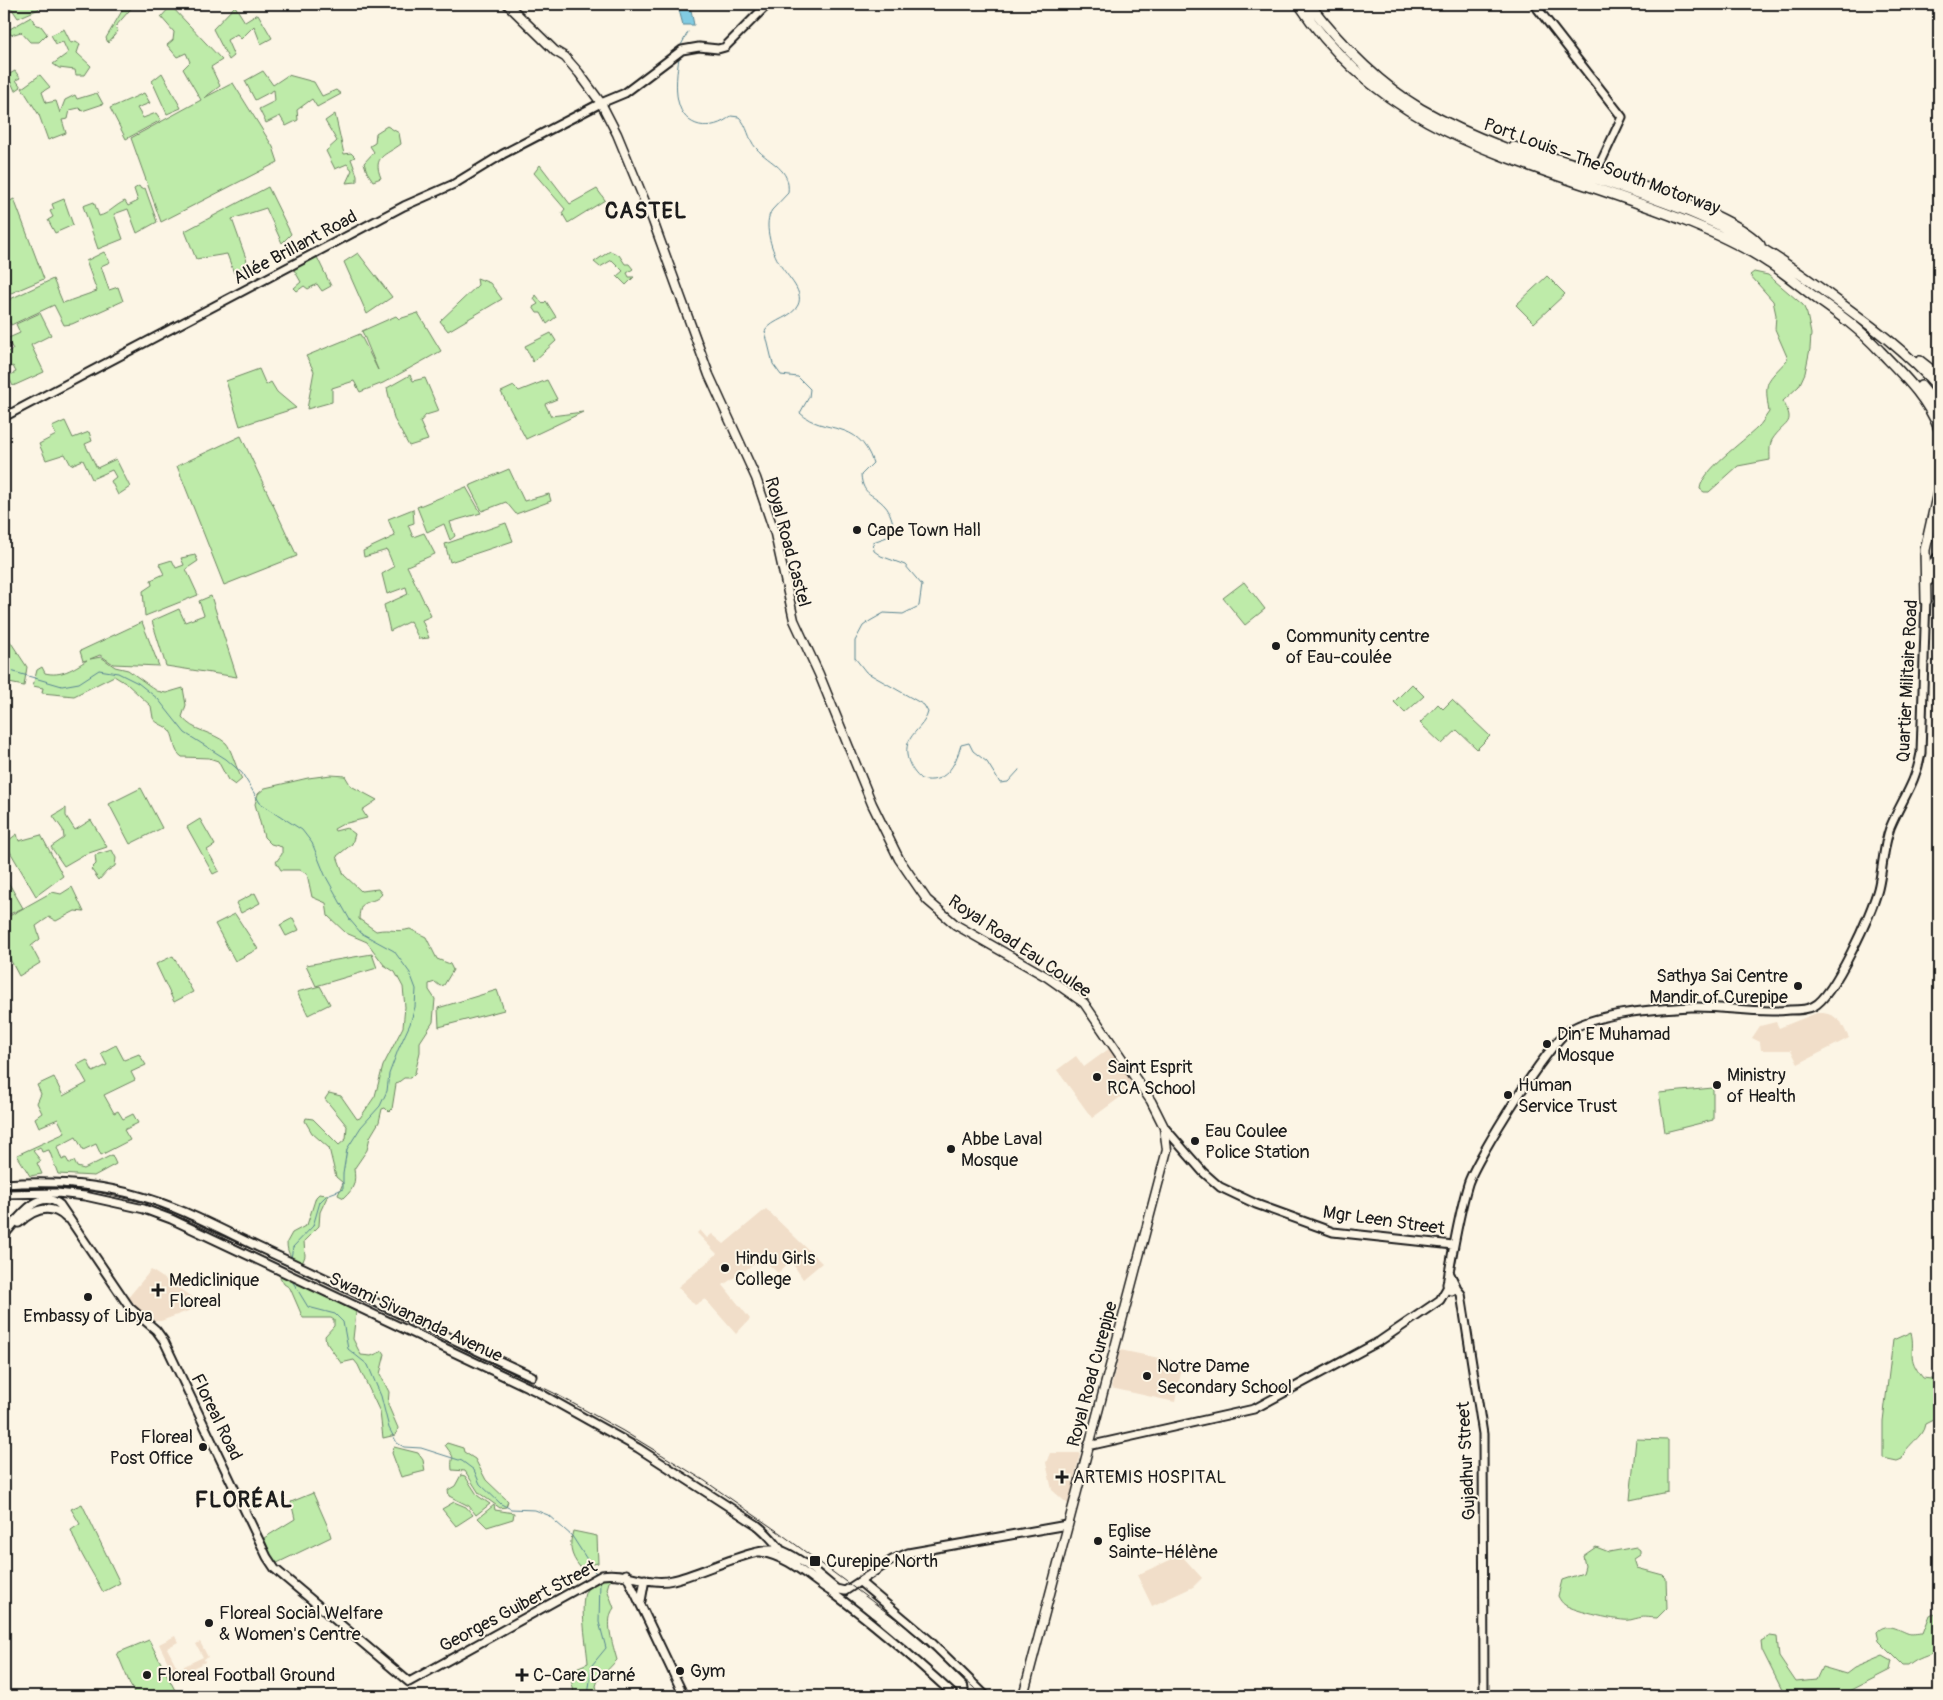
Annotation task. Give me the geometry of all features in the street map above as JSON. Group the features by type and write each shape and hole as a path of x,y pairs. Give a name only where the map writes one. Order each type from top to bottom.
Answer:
{"highway":[{"name":"Port Louis – The South Motorway","path":"1299,4 1342,55 1369,81 1405,108 1447,132 1522,164 1655,209 1701,227 1768,262 1849,320"},
{"name":"Port Louis – The South Motorway","path":"1309,4 1333,34 1372,73 1419,108 1473,136 1528,157 1682,209 1763,248 1876,328 1907,355 1939,388"},
{"path":"1473,136 1530,151 1609,176 1716,216 1752,235 1763,248"},
{"path":"1849,320 1906,369 1939,408"},
{"path":"1849,320 1913,384 1932,412 1939,429"},
{"path":"1876,328 1939,376"},
{"path":"1926,600 1925,550 1939,488"}],"main road":[{"name":"Royal Road Castel","path":"507,4 555,50 565,57 600,103 617,134 653,221 709,375 756,478 775,534 794,620 819,674 872,804 901,861 927,900"},
{"name":"Allée Brillant Road","path":"4,417 404,206 454,184 503,154 600,103 626,93 682,50 699,47 718,49 725,47 768,4"},
{"path":"1534,4 1621,116 1606,153 1598,166 1588,170"},
{"path":"1606,153 1605,165 1609,176"},
{"name":"Quartier Militaire Road","path":"1451,1286 1449,1272 1453,1245 1472,1174 1556,1040 1572,1028 1626,1014 1694,1007 1761,1012 1785,1011 1815,1006 1821,1000 1854,949 1878,890 1890,829 1915,781 1919,768 1926,600 1930,569 1938,558"},
{"name":"Royal Road Eau Coulee","path":"927,900 956,925 1048,977 1084,1004 1151,1100 1164,1127 1167,1147"},
{"name":"Mgr Leen Street","path":"1164,1127 1178,1145 1220,1187 1303,1222 1348,1234 1453,1245"},
{"path":"1167,1147 1172,1144 1178,1145"},
{"name":"Royal Road Curepipe","path":"1022,1696 1167,1147"},
{"path":"4,1184 60,1183 135,1195 189,1215 279,1256 532,1376"},
{"name":"Swami Sivananda Avenue","path":"4,1194 73,1194 144,1209 187,1226 509,1378 568,1408 663,1463 757,1525 775,1540 782,1551"},
{"name":"Floreal Road","path":"4,1235 30,1213 47,1209 56,1210 79,1233 130,1308 138,1318 156,1330 164,1341 267,1557 275,1568 409,1682"},
{"path":"1088,1446 1254,1409 1380,1341 1440,1300 1451,1286"},
{"name":"Gujadhur Street","path":"1451,1286 1461,1294 1483,1434 1484,1696"},
{"path":"761,1552 777,1556 796,1566 832,1590 845,1592 892,1560 908,1554 1067,1525"},
{"path":"775,1540 768,1549 782,1551 832,1590 955,1696"},
{"name":"Georges Guibert Street","path":"409,1682 598,1577 626,1574 645,1580 675,1580 768,1549"},
{"path":"782,1551 796,1566"},
{"path":"626,1574 684,1696"},
{"path":"641,1603 645,1580"},
{"path":"860,1582 929,1640 986,1696"},
{"path":"972,1681 974,1696"}],"shaded area":[{"path":"1819,1012 1832,1015 1841,1022 1849,1038 1798,1064 1791,1050 1761,1050 1760,1042 1752,1038 1760,1026 1776,1022 1779,1028"},
{"name":"Saint Esprit RCA School","path":"1110,1048 1137,1085 1092,1118 1057,1070 1076,1056 1084,1067"},
{"name":"Hindu Girls College","path":"766,1209 822,1263 803,1279 791,1261 778,1273 762,1259 723,1285 750,1319 736,1334 705,1299 695,1305 678,1287 717,1254 697,1233 700,1230 707,1238 712,1234 724,1244"},
{"name":"Mediclinique Floreal","path":"151,1270 198,1301 199,1307 161,1321 147,1318 127,1299"},
{"name":"Notre Dame Secondary School","path":"1120,1350 1183,1363 1175,1402 1111,1388"},
{"name":"ARTEMIS HOSPITAL","path":"1050,1453 1080,1453 1069,1505 1052,1490 1046,1463"},
{"path":"1181,1555 1202,1578 1193,1587 1152,1606 1137,1575"},
{"path":"175,1636 178,1642 167,1648 178,1669 203,1657 196,1644 200,1642 208,1657 204,1659 205,1662 175,1677 159,1644"}],"green space":[{"path":"4,4 36,4 39,9 18,18 10,6 4,10"},
{"path":"120,4 135,4 115,27 118,31 108,43 106,38 122,11"},
{"path":"171,6 222,60 211,67 220,86 204,98 233,83 273,147 278,162 161,222 131,138 201,100 183,69 190,62 186,53 177,57 167,45 173,40 174,32 161,17"},
{"path":"235,6 245,22 258,14 272,38 261,44 254,26 241,39 237,34 227,40 234,56 229,60 213,29"},
{"path":"31,17 36,25 41,26 47,34 39,42 30,42 21,32 11,35 8,30"},
{"path":"64,29 71,43 76,41 80,44 77,53 91,66 85,75 76,75 75,70 59,68 53,64 68,53 63,42 56,44 51,35"},
{"path":"15,71 20,78 16,80 21,87 15,91 11,82 4,85 4,77"},
{"path":"263,71 273,85 288,75 314,82 322,96 336,90 341,94 317,107 312,99 297,110 298,120 286,126 280,116 266,123 259,109 275,101 274,90 255,100 245,81"},
{"path":"162,73 181,108 167,114 152,81"},
{"path":"40,75 50,87 42,92 46,103 56,101 60,113 65,100 75,95 77,99 97,93 103,104 82,111 79,108 70,110 68,119 62,120 66,133 48,140 39,115 22,88"},
{"path":"144,93 150,103 137,108 143,118 156,113 161,120 126,139 110,108"},
{"path":"335,114 344,154 351,153 355,157 351,159 357,175 357,182 346,183 352,170 347,164 335,169 326,151 337,141 325,121"},
{"path":"387,126 399,133 401,144 382,157 378,165 381,178 373,181 364,163 374,152 370,146 375,143 376,133"},
{"path":"540,165 570,204 597,189 605,200 568,223 562,213 565,209 534,173"},
{"path":"139,186 141,189 145,188 157,222 137,233 128,209 114,214 123,239 98,249 83,206 94,202 99,216 125,201 128,206 138,201 134,189"},
{"path":"268,187 291,234 282,243 266,208 232,219 248,264 234,273 227,254 196,259 185,231"},
{"path":"14,199 44,279 4,296 4,204"},
{"path":"64,199 73,225 55,233 48,220 53,217 50,211 54,209 52,204"},
{"path":"610,251 619,255 625,264 629,264 633,269 627,273 629,277 634,277 626,285 617,276 623,271 612,260 600,267 594,262"},
{"path":"104,252 110,262 101,266 109,290 118,287 123,301 72,324 64,325 54,305 11,325 4,310 4,302 53,279 63,303 97,291 86,261"},
{"path":"358,253 392,297 367,314 344,262"},
{"path":"317,257 331,286 322,291 317,284 308,289 304,286 297,291 294,288 301,282 293,268"},
{"path":"1754,272 1768,275 1803,305 1811,334 1805,373 1799,386 1783,401 1789,419 1772,440 1770,460 1738,466 1709,492 1704,492 1700,489 1702,482 1715,465 1759,426 1769,412 1768,382 1788,359 1775,329 1776,315 1773,301 1750,275"},
{"path":"1547,276 1565,294 1534,323 1516,305"},
{"path":"477,278 490,283 502,299 448,331 440,321 478,285"},
{"path":"536,295 543,304 546,301 556,317 547,324 541,313 537,313 533,307 538,304 534,299"},
{"path":"40,313 51,335 31,345 44,372 13,386 8,376 16,372 13,366 4,370 4,354 13,349 10,344 4,347 4,340 20,333 16,324"},
{"path":"418,313 441,351 383,383 360,392 354,381 332,388 332,402 307,409 314,371 306,356 360,334 378,370 362,331 396,316 399,319"},
{"path":"551,333 556,341 533,362 525,346"},
{"path":"259,369 266,385 271,382 277,392 296,408 240,426 226,381"},
{"path":"410,375 413,381 425,378 439,411 426,415 420,422 428,440 409,446 394,419 387,388"},
{"path":"547,380 557,399 545,404 551,416 583,412 526,439 501,392 514,386 519,391"},
{"path":"65,421 73,438 89,432 92,441 85,444 97,468 116,459 130,487 118,495 111,481 116,477 112,470 92,479 83,460 71,465 65,454 46,460 39,444 56,435 52,427"},
{"path":"241,436 297,556 224,585 177,466"},
{"path":"509,469 524,501 549,494 551,501 516,514 506,502 482,511 469,486"},
{"path":"466,487 481,513 450,522 455,536 450,540 444,524 427,532 417,507"},
{"path":"413,509 414,523 408,525 413,537 424,533 435,554 407,566 431,616 422,620 429,638 419,639 410,621 390,631 384,605 408,594 406,587 387,594 382,574 394,567 387,550 364,557 363,551 395,536 388,519"},
{"path":"506,523 513,541 450,562 445,544"},
{"path":"195,555 198,561 186,569 198,595 145,616 143,591 152,585 151,580 164,574 159,564 172,560 176,568 184,565 181,558"},
{"path":"1244,582 1265,609 1245,625 1223,598"},
{"path":"211,596 237,677 166,666 152,621 179,609 185,622 204,615 199,601"},
{"path":"142,622 159,666 113,664 100,655 90,659 101,657 115,667 128,670 157,691 166,693 183,688 186,705 182,717 197,729 215,736 226,743 242,779 235,785 228,780 218,761 209,758 182,757 175,748 170,731 153,718 151,706 127,684 114,676 74,696 42,693 43,688 33,686 37,670 42,667 45,673 51,674 62,673 72,669 87,660 83,661 80,651"},
{"path":"4,632 27,667 24,686 4,682"},
{"path":"1412,684 1424,696 1405,713 1394,702"},
{"path":"1452,700 1490,736 1477,749 1457,730 1442,744 1420,723 1438,704 1443,709"},
{"path":"331,775 345,776 351,786 377,800 362,810 367,818 343,824 334,829 335,831 347,828 355,834 352,844 337,856 344,875 361,891 378,889 382,894 362,906 359,919 376,931 410,929 426,937 437,959 450,964 453,970 444,985 440,986 435,982 429,984 429,990 435,999 433,1022 420,1042 420,1052 415,1073 410,1078 404,1078 396,1084 392,1109 389,1112 385,1108 382,1109 379,1122 370,1137 367,1150 354,1169 354,1185 344,1198 338,1195 343,1183 336,1177 329,1148 312,1133 305,1121 306,1118 313,1119 339,1145 346,1139 347,1126 325,1099 329,1093 341,1096 357,1119 360,1118 375,1096 383,1066 403,1027 405,1007 403,987 395,972 384,965 367,942 346,933 328,916 326,903 312,897 307,874 300,870 281,870 276,862 282,854 282,847 271,844 264,837 255,804 258,794 265,788 308,778"},
{"path":"141,788 162,828 130,844 109,804"},
{"path":"66,808 66,816 75,830 91,820 107,847 83,855 64,866 51,847 64,838 63,830 53,816"},
{"path":"200,819 215,845 207,850 219,871 213,874 187,827"},
{"path":"17,834 19,841 41,835 63,876 36,896 5,843"},
{"path":"112,850 116,858 115,866 107,871 99,880 91,869 96,864 95,855"},
{"path":"4,875 23,908 5,916 4,915"},
{"path":"72,887 84,912 75,911 56,921 49,917 36,926 40,939 31,946 40,963 19,976 4,948 4,919 52,892 61,894"},
{"path":"255,893 260,903 241,913 236,903"},
{"path":"235,914 258,949 235,961 215,924"},
{"path":"293,918 299,930 286,936 280,925"},
{"path":"372,954 377,968 316,986 306,965"},
{"path":"173,956 193,992 174,1002 156,964"},
{"path":"320,986 330,1004 308,1015 297,992"},
{"path":"497,990 504,1010 439,1027 438,1008"},
{"path":"116,1045 124,1060 139,1054 146,1065 131,1072 135,1080 104,1095 114,1113 118,1111 123,1119 133,1114 138,1123 124,1130 130,1140 101,1155 96,1144 83,1150 76,1137 57,1147 62,1160 66,1158 69,1163 74,1161 77,1167 84,1169 112,1155 116,1164 94,1176 58,1174 49,1150 42,1152 40,1147 33,1151 41,1161 37,1163 42,1174 30,1176 17,1155 65,1133 58,1119 39,1127 35,1118 42,1113 37,1103 41,1094 37,1085 54,1077 63,1096 87,1083 77,1065 87,1060 93,1072 107,1065 101,1053"},
{"path":"1713,1088 1713,1120 1665,1132 1659,1093"},
{"path":"319,1194 328,1195 320,1212 319,1226 304,1241 305,1256 302,1264 290,1256 287,1242 292,1233 307,1225 316,1197"},
{"path":"277,1272 313,1288 356,1312 353,1339 361,1355 371,1356 383,1351 385,1354 380,1374 389,1392 388,1405 398,1428 396,1435 383,1438 380,1412 358,1365 354,1360 341,1363 326,1342 325,1336 334,1326 334,1320 331,1318 303,1318 290,1288 284,1284"},
{"path":"1911,1332 1912,1355 1918,1371 1923,1378 1939,1380 1939,1417 1925,1424 1921,1434 1907,1449 1902,1459 1897,1461 1883,1458 1883,1421 1893,1340"},
{"path":"1636,1439 1668,1440 1668,1492 1630,1500"},
{"path":"447,1443 463,1448 464,1452 475,1459 486,1480 508,1501 506,1507 500,1508 479,1493 465,1471 452,1470 452,1456 445,1445"},
{"path":"394,1447 418,1453 423,1460 425,1471 401,1477 392,1453"},
{"path":"461,1475 465,1476 478,1496 490,1504 476,1515 469,1506 449,1496 448,1490 455,1486"},
{"path":"313,1493 331,1537 275,1564 264,1538 295,1519 291,1502"},
{"path":"454,1502 466,1507 473,1515 456,1526 442,1509"},
{"path":"82,1504 120,1583 103,1592 71,1530 80,1524 71,1509"},
{"path":"494,1505 495,1510 514,1513 513,1519 487,1527 478,1518"},
{"path":"573,1531 597,1536 598,1563 580,1567 571,1550"},
{"path":"1596,1547 1609,1552 1636,1547 1640,1550 1640,1555 1634,1559 1637,1568 1663,1575 1666,1578 1667,1608 1657,1618 1617,1619 1578,1610 1562,1602 1558,1596 1562,1580 1583,1573 1585,1566 1583,1556"},
{"path":"612,1575 613,1579 609,1582 607,1589 614,1608 611,1613 610,1626 617,1660 598,1680 596,1686 599,1696 575,1696 571,1680 576,1668 588,1663 583,1615 584,1597 588,1588 594,1582"},
{"path":"1934,1613 1939,1617 1939,1650 1919,1658 1908,1665 1903,1665 1879,1641 1877,1632 1884,1627 1891,1627 1908,1634 1923,1633 1930,1615"},
{"path":"1770,1636 1777,1637 1779,1657 1796,1682 1816,1680 1822,1667 1846,1674 1854,1668 1883,1656 1892,1661 1890,1670 1839,1696 1785,1696 1762,1650 1761,1641"},
{"name":"Floreal Football Ground","path":"149,1640 178,1696 135,1696 117,1653"}],"water":[{"path":"679,10 691,10 694,25 683,25"}],"waterway":[{"path":"683,4 688,11"},
{"path":"680,47 688,32"},
{"path":"679,58 677,96 681,110 686,117 692,122 707,126 724,121 731,116 739,117 756,148 778,167 786,178 788,193 769,215 768,228 775,256 793,282 799,294 799,299 798,305 791,313 768,327 765,331 773,364 781,375 798,377 810,389 809,397 800,413 809,420 850,433 859,439 867,449 873,463 861,475 862,482 867,491 887,508 894,529 890,536 873,542 874,551 881,556 905,565 922,585 919,606 903,614 884,613 863,626 855,641 855,658 866,672 924,705 928,712 923,723 910,739 907,749 908,760 921,779 937,779 943,776 952,767 961,745 969,743 973,751 987,762 1000,783 1008,782 1019,770"},
{"path":"4,669 62,686 79,683 99,670 118,673 138,683 158,699 185,733 226,759 242,773 260,803 302,830 312,843 325,875 350,920 361,933 394,951 410,973 416,989 415,1007 389,1074 387,1091 380,1106 361,1127 347,1149 343,1189 327,1195 320,1202 313,1226 293,1247 291,1258"},
{"path":"291,1279 308,1307 335,1314 343,1322 348,1349 368,1365 381,1396 389,1428 397,1443 404,1447 421,1448 462,1461 474,1470 480,1484 501,1504 511,1509 535,1510 548,1515 572,1536 597,1575"},
{"path":"588,1696 592,1665 606,1648 599,1622 600,1581"}],"tram line":[{"path":"4,1188 62,1187 92,1191 151,1204 302,1272 554,1393 623,1431 705,1481 780,1533 904,1625 983,1696"}],"place":[{"name":"Cape Town Hall","path":"857,530"},
{"name":"Community centre of Eau-coulée","path":"1276,646"},
{"name":"Sathya Sai Centre Mandir of Curepipe","path":"1798,986"},
{"name":"Din E Muhamad Mosque","path":"1547,1044"},
{"name":"Saint Esprit RCA School","path":"1097,1077"},
{"name":"Ministry of Health","path":"1717,1085"},
{"name":"Human Service Trust","path":"1508,1095"},
{"name":"Eau Coulee Police Station","path":"1195,1141"},
{"name":"Abbe Laval Mosque","path":"951,1149"},
{"name":"Hindu Girls College","path":"725,1268"},
{"name":"Mediclinique Floreal","path":"158,1290"},
{"name":"Embassy of Libya","path":"88,1297"},
{"name":"Notre Dame Secondary School","path":"1147,1376"},
{"name":"Floreal Post Office","path":"203,1447"},
{"name":"ARTEMIS HOSPITAL","path":"1062,1477"},
{"name":"Eglise Sainte-Hélène","path":"1098,1541"},
{"name":"Curepipe North","path":"815,1561"},
{"name":"Floreal Social Welfare & Women's Centre","path":"209,1623"},
{"name":"Gym","path":"680,1671"},
{"name":"Floreal Football Ground","path":"147,1675"},
{"name":"C-Care Darné","path":"522,1675"}],"district":[{"name":"CASTEL","path":"646,210"},
{"name":"FLORÉAL","path":"244,1499"}]}
